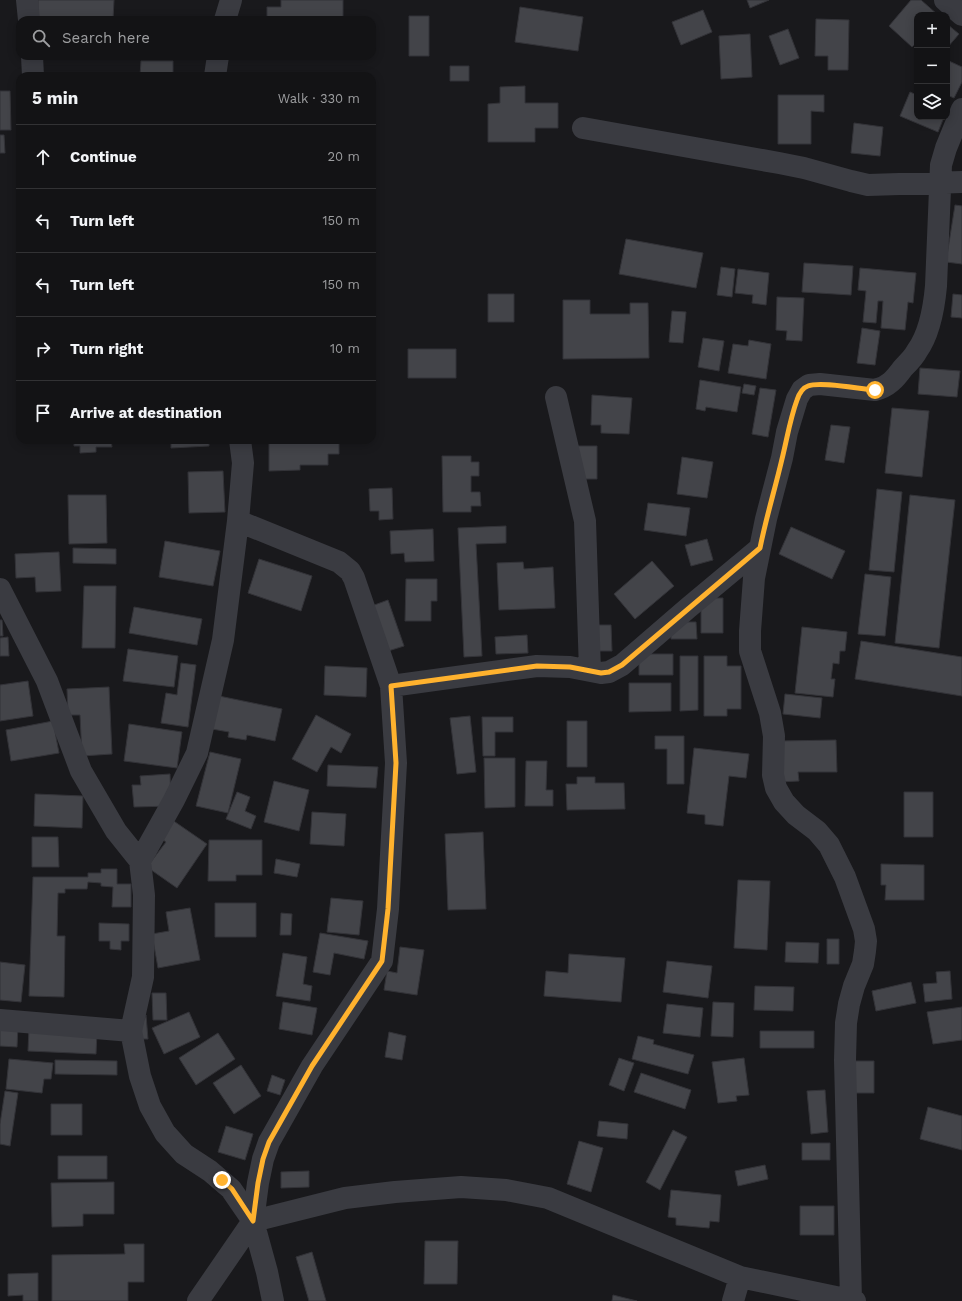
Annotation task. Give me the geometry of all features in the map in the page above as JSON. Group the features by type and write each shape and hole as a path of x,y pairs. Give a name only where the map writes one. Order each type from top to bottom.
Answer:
{"street":[{"path":"27,0 29,16"},
{"path":"226,16 231,0"},
{"path":"945,0 962,15"},
{"path":"32,60 33,72"},
{"path":"216,72 217,60"},
{"path":"253,1221 345,1198 395,1192 462,1187 506,1190 548,1198 740,1277 853,1301 844,1060 846,1023 849,1004 854,986 863,964 866,941 864,929 845,878 829,845 817,832 796,815 784,802 776,788 773,775 774,736 770,713 750,651 754,578 766,519 782,458 787,432 797,399 802,390 809,385 820,384 875,390 883,388 892,382 918,351 928,330 934,305 936,286 941,165 946,148 962,109"},
{"path":"583,128 780,163 868,185 940,184 962,182"},
{"path":"556,397 585,521 590,671"},
{"path":"140,861 174,800 197,754 223,640 238,521 242,463 240,444"},
{"path":"198,1301 253,1221 258,1183 263,1159 269,1142 312,1066 382,961 388,909 396,763 391,686 354,578 350,571 339,562 238,521"},
{"path":"391,686 537,666 570,667 601,673 609,672 622,665 760,548"},
{"path":"0,589 47,681 81,771 116,831 140,861 144,895 143,977 131,1031 140,1076 150,1106 165,1133 184,1154 210,1171 232,1189 253,1221 267,1272 273,1301"},
{"path":"0,1020 131,1031"},
{"path":"733,1301 740,1277"}],"building":[{"path":"38,0 114,0 113,16 38,16"},
{"path":"281,0 343,0 343,16 267,16 267,7 281,7"},
{"path":"747,0 769,0 750,8"},
{"path":"911,0 921,0 935,12 914,12 914,45 912,47 889,26"},
{"path":"520,7 583,17 578,51 515,42"},
{"path":"703,10 712,32 681,45 672,22"},
{"path":"409,16 429,16 429,56 409,56"},
{"path":"816,19 849,20 848,70 828,70 828,56 815,56"},
{"path":"950,26 959,34 950,44"},
{"path":"788,29 799,58 780,65 769,36"},
{"path":"750,34 752,77 721,79 719,36"},
{"path":"141,61 173,61 173,72 140,72"},
{"path":"950,61 962,67 962,82 954,98 950,96"},
{"path":"450,66 469,66 469,81 450,81"},
{"path":"525,86 525,103 558,103 558,128 535,128 535,142 488,142 488,104 500,103 500,87"},
{"path":"0,91 10,91 11,130 0,130"},
{"path":"910,92 914,94 914,120 943,120 938,132 900,116"},
{"path":"778,95 824,95 824,112 811,111 811,144 778,144"},
{"path":"854,123 883,127 880,156 851,153"},
{"path":"0,135 4,135 5,153 0,153"},
{"path":"955,205 962,206 962,264 946,262"},
{"path":"626,239 703,253 696,288 619,274"},
{"path":"804,263 853,266 851,295 802,292"},
{"path":"721,267 735,269 732,297 717,295"},
{"path":"860,268 916,273 913,303 908,302 905,330 881,328 883,301 878,301 876,323 863,322 866,291 858,290"},
{"path":"738,269 769,273 766,305 752,303 753,295 735,293"},
{"path":"488,294 514,294 514,322 488,322"},
{"path":"953,294 962,295 962,318 951,317"},
{"path":"777,297 804,298 802,341 786,340 787,331 776,330"},
{"path":"563,300 590,300 590,314 630,314 630,303 648,303 649,358 563,359"},
{"path":"672,311 686,312 683,343 669,342"},
{"path":"862,328 880,331 875,365 857,363"},
{"path":"703,338 724,341 719,371 698,367"},
{"path":"749,340 771,344 766,379 728,373 733,344 748,346"},
{"path":"408,349 456,349 456,378 408,378"},
{"path":"920,368 960,371 957,397 918,394"},
{"path":"700,380 741,387 737,412 706,407 705,411 696,409"},
{"path":"744,384 756,386 754,395 742,393"},
{"path":"760,388 776,390 768,437 752,434"},
{"path":"592,395 632,398 629,434 601,433 601,425 591,425"},
{"path":"892,408 929,411 922,477 885,473"},
{"path":"831,425 850,427 844,463 825,460"},
{"path":"74,444 112,444 112,447 96,447 96,452 80,453 80,446 74,446"},
{"path":"171,444 209,444 209,446 171,448"},
{"path":"269,444 339,444 339,454 328,454 328,465 300,465 300,470 269,471"},
{"path":"577,446 597,446 597,479 576,479"},
{"path":"442,456 471,456 471,462 479,462 479,476 471,476 471,492 480,492 481,506 471,506 471,512 443,512"},
{"path":"682,457 713,462 707,498 677,494"},
{"path":"223,471 225,512 189,513 188,472"},
{"path":"392,488 393,519 379,520 379,511 370,511 369,489"},
{"path":"877,489 902,492 894,572 869,570"},
{"path":"68,495 106,495 107,543 69,544"},
{"path":"910,495 955,500 939,648 895,643"},
{"path":"648,503 690,508 686,536 644,530"},
{"path":"506,526 506,543 476,544 482,656 464,657 458,528"},
{"path":"791,527 845,551 832,579 779,554"},
{"path":"433,529 434,561 405,562 404,553 391,554 390,531"},
{"path":"707,539 713,560 691,566 685,545"},
{"path":"165,541 220,551 213,586 159,577"},
{"path":"73,548 116,549 116,564 73,563"},
{"path":"59,552 61,591 36,592 35,577 16,578 15,554"},
{"path":"259,559 312,576 301,611 248,593"},
{"path":"652,561 674,586 635,619 614,594"},
{"path":"523,562 524,569 553,567 555,608 499,610 497,563"},
{"path":"865,574 891,577 885,636 858,634"},
{"path":"406,579 437,579 437,601 431,601 431,621 405,621"},
{"path":"84,586 116,586 115,648 82,648"},
{"path":"701,598 723,598 723,633 701,633"},
{"path":"388,600 404,646 385,652 369,607"},
{"path":"134,607 202,619 197,645 129,633"},
{"path":"0,620 2,620 3,636 0,636"},
{"path":"671,622 696,622 697,639 671,639"},
{"path":"591,625 611,625 612,651 592,651"},
{"path":"802,627 847,632 845,651 840,651 839,664 833,663 831,679 835,679 833,697 795,693"},
{"path":"527,635 528,653 496,654 495,637"},
{"path":"8,637 9,656 0,656 0,638"},
{"path":"861,641 962,657 962,696 855,679"},
{"path":"128,649 178,656 174,687 123,681"},
{"path":"639,654 673,654 673,675 639,675"},
{"path":"680,656 698,656 698,710 680,711"},
{"path":"704,656 727,656 727,666 741,666 741,709 727,709 727,716 704,716"},
{"path":"181,663 196,665 188,727 161,723 166,693 177,695"},
{"path":"325,666 367,668 366,697 324,695"},
{"path":"28,681 33,716 0,721 0,685"},
{"path":"629,683 671,683 671,711 629,712"},
{"path":"109,687 112,754 82,756 80,715 68,715 67,689"},
{"path":"785,694 822,698 820,718 783,714"},
{"path":"219,696 282,709 275,741 247,735 246,740 228,737 229,732 212,729"},
{"path":"316,715 351,734 341,753 331,747 317,772 292,759"},
{"path":"470,716 476,772 457,774 450,718"},
{"path":"482,717 513,717 513,732 495,732 495,756 483,756"},
{"path":"53,721 59,753 11,761 6,730"},
{"path":"567,721 587,721 587,767 567,767"},
{"path":"129,724 182,732 177,768 124,761"},
{"path":"655,736 684,736 684,784 667,784 667,749 655,749"},
{"path":"836,740 837,772 798,772 799,781 779,782 779,741"},
{"path":"694,748 749,754 746,778 729,776 723,826 705,824 705,815 687,813"},
{"path":"210,752 241,759 228,813 196,806"},
{"path":"484,758 515,758 515,807 485,808"},
{"path":"526,761 547,761 546,790 553,790 553,806 525,806"},
{"path":"328,765 378,767 376,788 327,786"},
{"path":"170,774 171,806 134,807 132,785 141,785 140,776"},
{"path":"577,777 595,777 595,783 624,783 625,809 567,810 566,784 577,784"},
{"path":"274,781 309,790 299,831 264,822"},
{"path":"237,792 250,797 245,811 256,816 251,829 226,819"},
{"path":"904,792 933,792 933,837 904,837"},
{"path":"35,794 83,796 82,828 34,826"},
{"path":"312,812 346,814 344,846 310,844"},
{"path":"165,815 207,844 177,888 147,867 166,842 153,833"},
{"path":"483,832 486,909 448,910 445,834"},
{"path":"32,837 58,837 59,867 32,867"},
{"path":"209,840 262,840 262,875 236,875 236,881 208,881"},
{"path":"276,859 300,864 297,877 274,873"},
{"path":"881,864 924,865 924,900 885,900 886,885 881,885"},
{"path":"101,869 117,869 117,884 131,884 131,907 112,907 113,887 101,886 101,883 88,882 87,889 65,889 65,893 58,893 57,936 65,936 64,997 29,996 33,877 88,877 88,873 101,873"},
{"path":"738,880 770,881 767,950 734,948"},
{"path":"331,898 363,901 359,935 327,932"},
{"path":"215,903 256,903 256,937 215,937"},
{"path":"190,908 200,960 158,968 152,934 169,931 166,912"},
{"path":"281,913 292,914 291,935 280,935"},
{"path":"99,923 129,924 129,941 121,941 121,950 110,949 110,941 99,941"},
{"path":"320,933 368,941 364,959 334,953 330,975 313,972"},
{"path":"827,939 839,939 839,964 827,964"},
{"path":"786,942 819,943 818,963 785,962"},
{"path":"400,947 424,950 417,995 384,990 387,971 397,973"},
{"path":"283,953 307,957 303,984 312,986 310,1001 276,996"},
{"path":"569,954 625,958 621,1002 544,996 546,971 568,973"},
{"path":"667,961 712,966 708,998 663,992"},
{"path":"0,962 25,965 21,1002 0,1000"},
{"path":"950,971 952,999 925,1002 923,984 937,983 936,972"},
{"path":"911,982 916,1003 876,1011 872,991"},
{"path":"755,986 794,987 793,1011 754,1010"},
{"path":"152,993 166,993 167,1020 153,1020"},
{"path":"283,1002 317,1008 312,1035 279,1029"},
{"path":"713,1002 734,1003 733,1037 711,1036"},
{"path":"667,1004 703,1008 700,1037 663,1033"},
{"path":"962,1007 962,1040 933,1044 927,1012"},
{"path":"189,1012 200,1037 164,1054 152,1028"},
{"path":"146,1015 148,1039 136,1039"},
{"path":"0,1024 18,1025 17,1047 0,1046"},
{"path":"29,1028 97,1031 96,1054 28,1051"},
{"path":"760,1031 814,1031 814,1048 760,1048"},
{"path":"389,1032 406,1036 402,1060 385,1057"},
{"path":"218,1033 235,1059 196,1085 179,1058"},
{"path":"638,1036 654,1040 653,1044 694,1055 688,1074 632,1059"},
{"path":"619,1058 634,1063 624,1091 609,1085"},
{"path":"744,1058 749,1095 736,1096 737,1101 718,1103 712,1062"},
{"path":"9,1059 53,1063 51,1079 44,1079 42,1093 6,1089"},
{"path":"55,1060 117,1061 117,1075 55,1074"},
{"path":"855,1061 874,1061 874,1093 855,1093"},
{"path":"241,1065 261,1096 234,1114 213,1083"},
{"path":"641,1073 691,1090 685,1109 634,1092"},
{"path":"272,1075 285,1080 280,1095 267,1091"},
{"path":"825,1090 828,1132 811,1134 807,1091"},
{"path":"5,1091 18,1093 10,1146 0,1144 0,1124"},
{"path":"51,1104 82,1104 82,1135 51,1135"},
{"path":"928,1107 962,1116 962,1150 920,1139"},
{"path":"599,1121 628,1124 627,1139 597,1136"},
{"path":"226,1126 253,1134 245,1160 218,1152"},
{"path":"673,1130 687,1137 660,1190 646,1182"},
{"path":"579,1141 603,1148 591,1192 567,1184"},
{"path":"802,1143 830,1143 830,1160 802,1160"},
{"path":"58,1156 107,1156 107,1179 58,1179"},
{"path":"765,1165 768,1179 738,1186 735,1171"},
{"path":"309,1171 309,1187 281,1188 281,1172"},
{"path":"114,1182 114,1214 83,1214 83,1226 52,1227 51,1183"},
{"path":"671,1190 721,1195 719,1222 710,1221 709,1228 676,1225 676,1218 668,1217"},
{"path":"800,1206 834,1206 834,1235 800,1235"},
{"path":"425,1241 458,1241 457,1284 424,1284"},
{"path":"124,1244 144,1244 144,1282 128,1282 128,1301 52,1301 52,1255 125,1254"},
{"path":"312,1252 326,1301 309,1301 296,1257"},
{"path":"38,1273 38,1301 23,1301 23,1295 8,1296 8,1274"},
{"path":"613,1295 637,1301 612,1301"}],"route":[{"path":"222,1180 232,1189 253,1221 258,1183 263,1159 269,1142 312,1066 382,961 388,909 396,763 391,686 537,666 570,667 601,673 609,672 622,665 760,548 787,432 797,399 802,390 809,385 820,384 875,390"}]}
